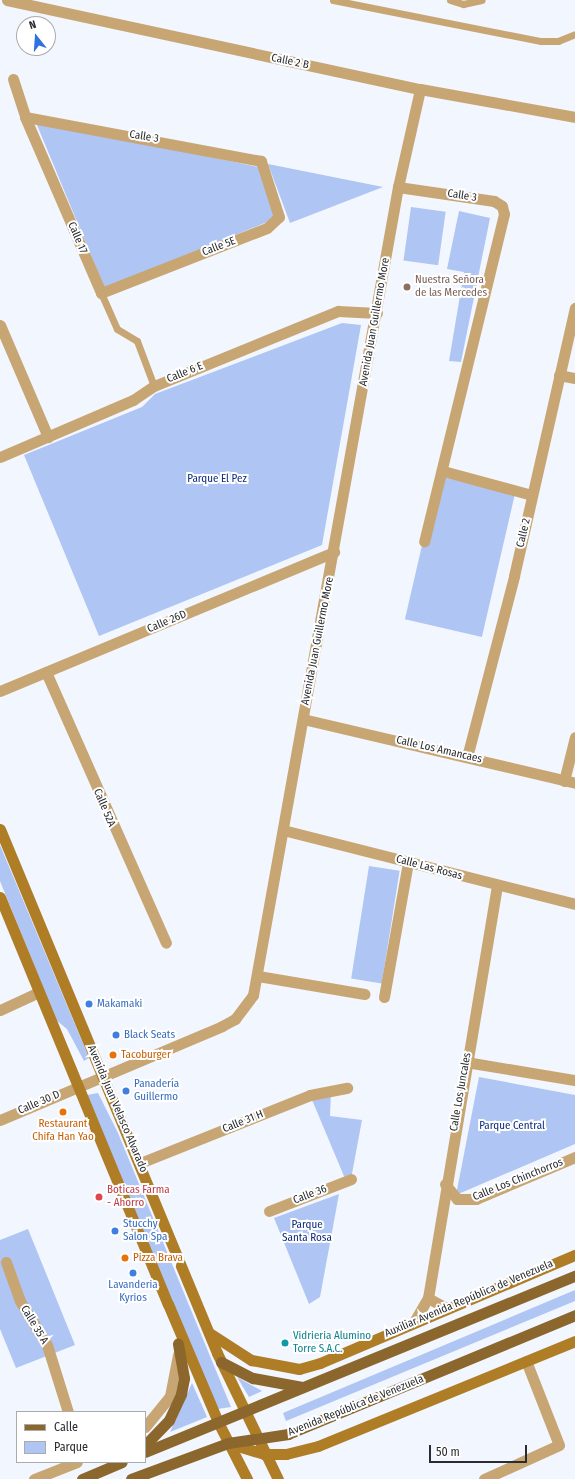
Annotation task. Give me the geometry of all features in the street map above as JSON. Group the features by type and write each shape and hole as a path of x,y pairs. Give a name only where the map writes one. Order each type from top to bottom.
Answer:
{"main road":[{"name":"Avenida Juan Velasco Alvarado","path":"0,829 140,1163 221,1362 257,1441 278,1479"},
{"path":"0,897 218,1422 247,1479"},
{"name":"Auxiliar Avenida República de Venezuela","path":"209,1332 251,1360 300,1369 320,1363 446,1308 575,1255"},
{"path":"146,1452 575,1276"},
{"name":"Avenida República de Venezuela","path":"131,1479 228,1443 257,1441 319,1422 575,1315"},
{"path":"228,1443 264,1454 286,1454 318,1446 575,1341"},
{"path":"146,1444 169,1420 181,1394 184,1378 178,1344"},
{"path":"221,1362 253,1378 306,1387"},
{"path":"82,1479 120,1463"}],"street":[{"name":"Calle 2 B","path":"7,0 420,89 575,117"},
{"name":"Calle 17","path":"13,79 26,117 101,293"},
{"name":"Avenida Juan Guillermo More","path":"79,1086 235,1019 247,1008 258,976 377,313 398,187 420,89"},
{"name":"Calle 3","path":"26,117 261,160"},
{"name":"Calle 5E","path":"101,293 274,223 279,209 261,160"},
{"name":"Calle 3","path":"398,187 494,201 502,206 504,214 443,471"},
{"name":"Calle 2","path":"467,757 532,495 575,308"},
{"name":"Calle 6 E","path":"0,457 133,400 154,386 338,311 377,313"},
{"path":"0,325 48,437"},
{"path":"559,375 575,378"},
{"path":"424,541 443,471 532,495"},
{"name":"Calle 26D","path":"0,691 334,552"},
{"name":"Calle 52A","path":"46,672 166,943"},
{"name":"Calle Los Amancaes","path":"303,719 575,783"},
{"path":"564,781 575,737"},
{"name":"Calle Las Rosas","path":"283,830 575,904"},
{"path":"384,997 408,862"},
{"name":"Calle Los Juncales","path":"414,1322 428,1298 445,1184 497,885"},
{"path":"258,976 364,994"},
{"path":"0,1010 39,992"},
{"path":"466,1062 575,1080"},
{"name":"Calle 30 D","path":"0,1120 79,1086"},
{"name":"Calle 31 H","path":"140,1163 310,1095 348,1088"},
{"name":"Calle Los Chinchorros","path":"445,1184 457,1199 476,1199 575,1157"},
{"name":"Calle 36","path":"269,1211 351,1179"},
{"name":"Calle 35 A","path":"6,1262 20,1301 43,1335 68,1411"},
{"path":"428,1298 446,1308"},
{"path":"146,1426 170,1396 176,1372 178,1344 168,1304"},
{"path":"484,1479 559,1445 526,1362"},
{"path":"34,1479 74,1463"}],"lane":[{"path":"333,0 540,41 558,41 575,34"},
{"path":"450,0 463,4 482,0"},
{"name":"Calle 17","path":"101,293 116,329 137,341 154,386"}],"green space":[{"path":"39,121 258,167 275,211 272,220 105,289 37,125"},
{"path":"268,164 383,187 290,223"},
{"path":"411,207 446,212 438,265 403,260"},
{"path":"459,211 490,218 461,362 449,361 464,272 447,269"},
{"name":"Parque El Pez","path":"342,323 361,325 322,545 99,636 24,455 142,407 155,394"},
{"path":"438,476 515,494 482,637 405,619"},
{"path":"0,845 89,1058 84,1061 67,1029 56,1020 0,881"},
{"path":"369,866 400,871 382,983 351,979"},
{"name":"Parque Central","path":"479,1077 575,1095 575,1144 456,1195"},
{"path":"331,1092 330,1116 362,1120 351,1179 346,1181 310,1095"},
{"path":"98,1093 118,1133 231,1407 217,1409 87,1095"},
{"name":"Parque Santa Rosa","path":"339,1194 320,1297 309,1304 274,1218"},
{"path":"28,1229 75,1345 16,1368 0,1329 0,1240"},
{"path":"575,1290 575,1301 286,1421 283,1413"},
{"path":"237,1377 262,1391 249,1397"},
{"path":"192,1383 207,1417 170,1432"}],"place":[{"name":"Nuestra Señora de las Mercedes","path":"407,287"},
{"name":"Makamaki","path":"89,1004"},
{"name":"Black Seats","path":"116,1035"},
{"name":"Tacoburger","path":"113,1055"},
{"name":"Panadería Guillermo","path":"126,1091"},
{"name":"Restaurant Chifa Han Yao","path":"63,1112"},
{"name":"Boticas Farma - Ahorro","path":"99,1197"},
{"name":"Stucchy Salon Spa","path":"115,1231"},
{"name":"Pizza Brava","path":"125,1258"},
{"name":"Lavanderia Kyrios","path":"133,1273"},
{"name":"Vidrieria Alumino Torre S.A.C.","path":"285,1343"}]}
